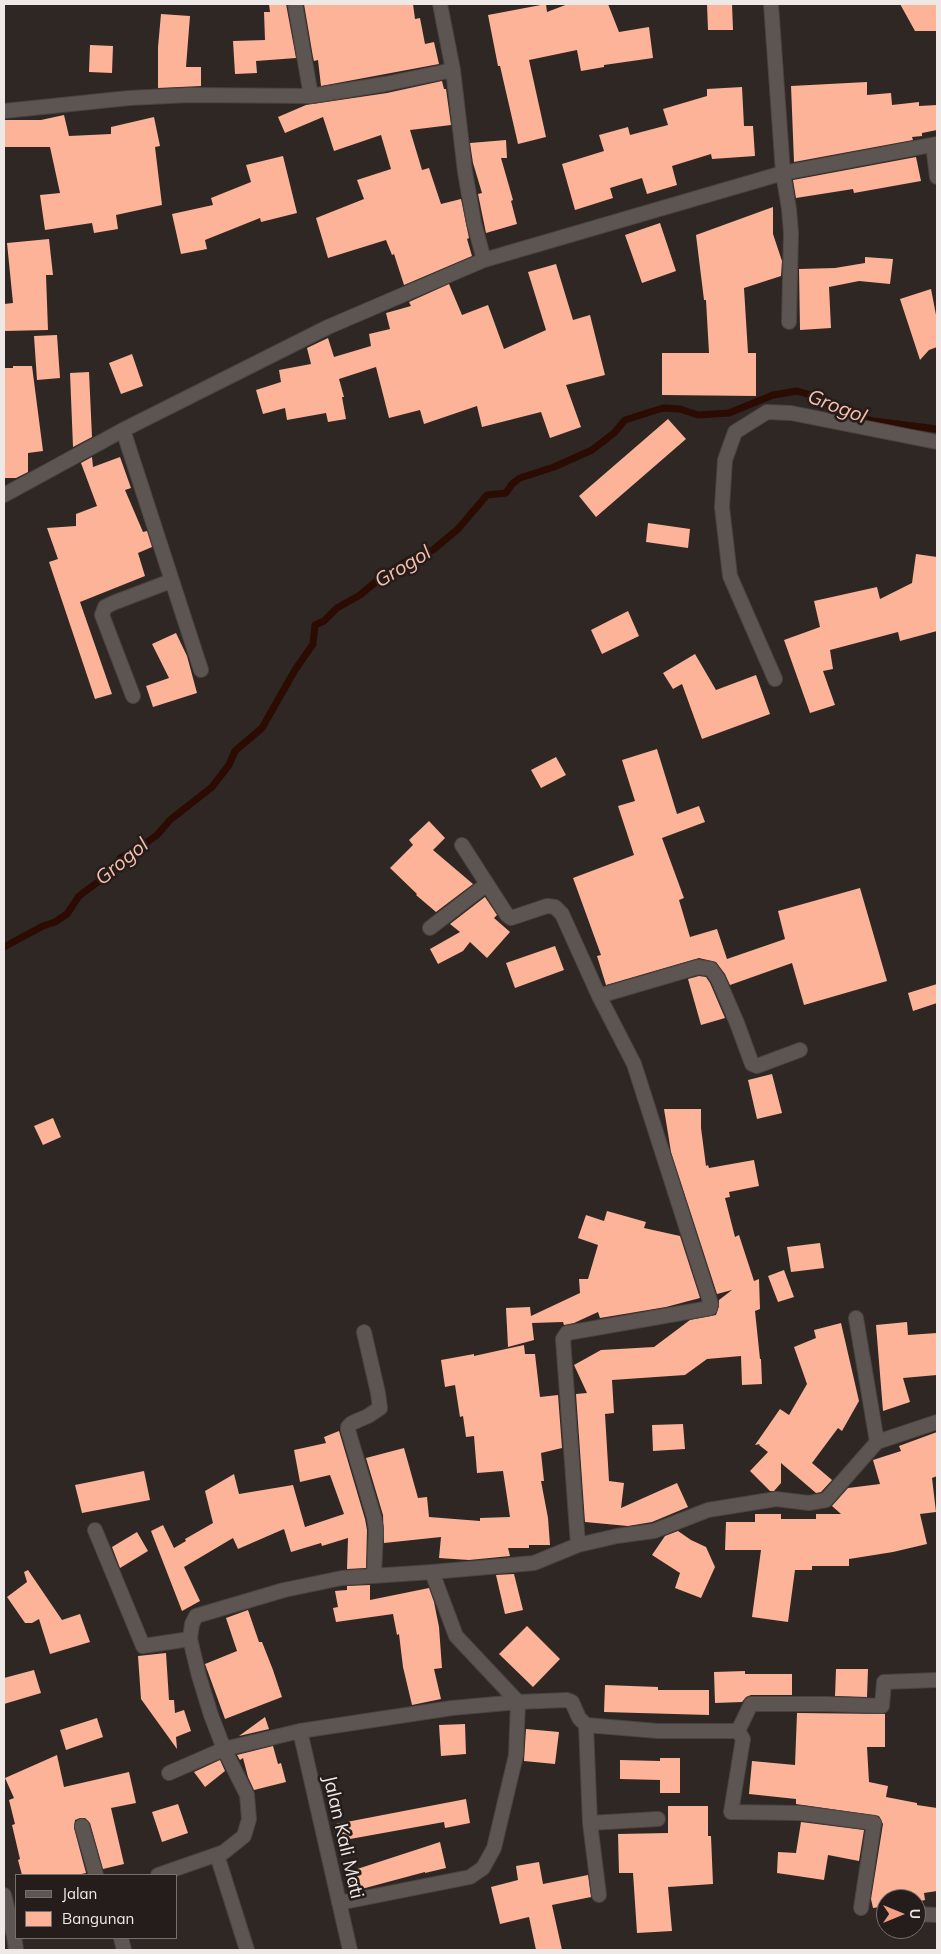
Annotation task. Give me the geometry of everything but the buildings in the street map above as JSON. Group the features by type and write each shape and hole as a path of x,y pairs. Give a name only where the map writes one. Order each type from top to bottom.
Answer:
{"street":[{"path":"295,4 311,96"},
{"path":"440,4 453,70 465,172 474,223 484,260"},
{"path":"771,4 783,173 790,209 790,322"},
{"path":"4,111 129,98 189,95 311,96 385,84 453,70"},
{"path":"4,495 123,430 328,326 484,260 783,173 935,144 937,177"},
{"path":"775,679 730,576 722,507 725,460 734,432 767,412 775,412 791,413 937,442"},
{"path":"123,430 171,581 202,670"},
{"path":"133,696 102,616 105,607 171,581"},
{"path":"462,845 507,916 511,918 547,906 555,907 562,914 599,996 634,1064 712,1304 710,1308 567,1332 563,1339 578,1545"},
{"path":"430,928 487,884"},
{"path":"599,996 698,967 711,969 718,979 752,1064 757,1066 800,1050"},
{"path":"856,1318 877,1442"},
{"path":"364,1332 380,1408 352,1423 348,1430 374,1517 376,1529 374,1576"},
{"path":"161,1874 224,1852 244,1836 249,1819 247,1795 224,1749 208,1707 190,1638 196,1616 284,1590 342,1578 534,1563 578,1545 617,1536 654,1531 708,1510 776,1499 809,1503 826,1500 877,1442 937,1422"},
{"path":"95,1530 143,1646 190,1638"},
{"path":"339,1903 470,1877 483,1868 494,1848 516,1755 518,1702 456,1636 432,1572"},
{"path":"738,1731 751,1704 882,1706 884,1682 937,1680"},
{"path":"169,1773 224,1749 300,1731 452,1708 518,1702 567,1700 572,1702 579,1718 586,1725 658,1731 738,1731"},
{"path":"586,1725 590,1823 599,1895"},
{"name":"Jalan Kali Mati","path":"300,1731 350,1950"},
{"path":"738,1731 743,1739 731,1812 800,1813 874,1824 862,1908"},
{"path":"590,1823 658,1819"},
{"path":"82,1826 96,1874"},
{"path":"217,1855 247,1950"},
{"path":"4,1895 16,1950"}],"waterway":[{"name":"Grogol","path":"4,947 43,926 55,922 67,914 79,896 114,870 120,858 135,851 157,835 170,820 212,787 229,765 235,751 262,728 295,670 313,644 315,625 324,621 337,608 360,595 383,576 410,559 433,550 458,529 487,495 506,493 512,484 520,478 554,467 592,450 614,433 625,420 663,408 680,409 698,415 729,413 773,395 797,391 811,395 847,413 873,421 937,429"}]}
